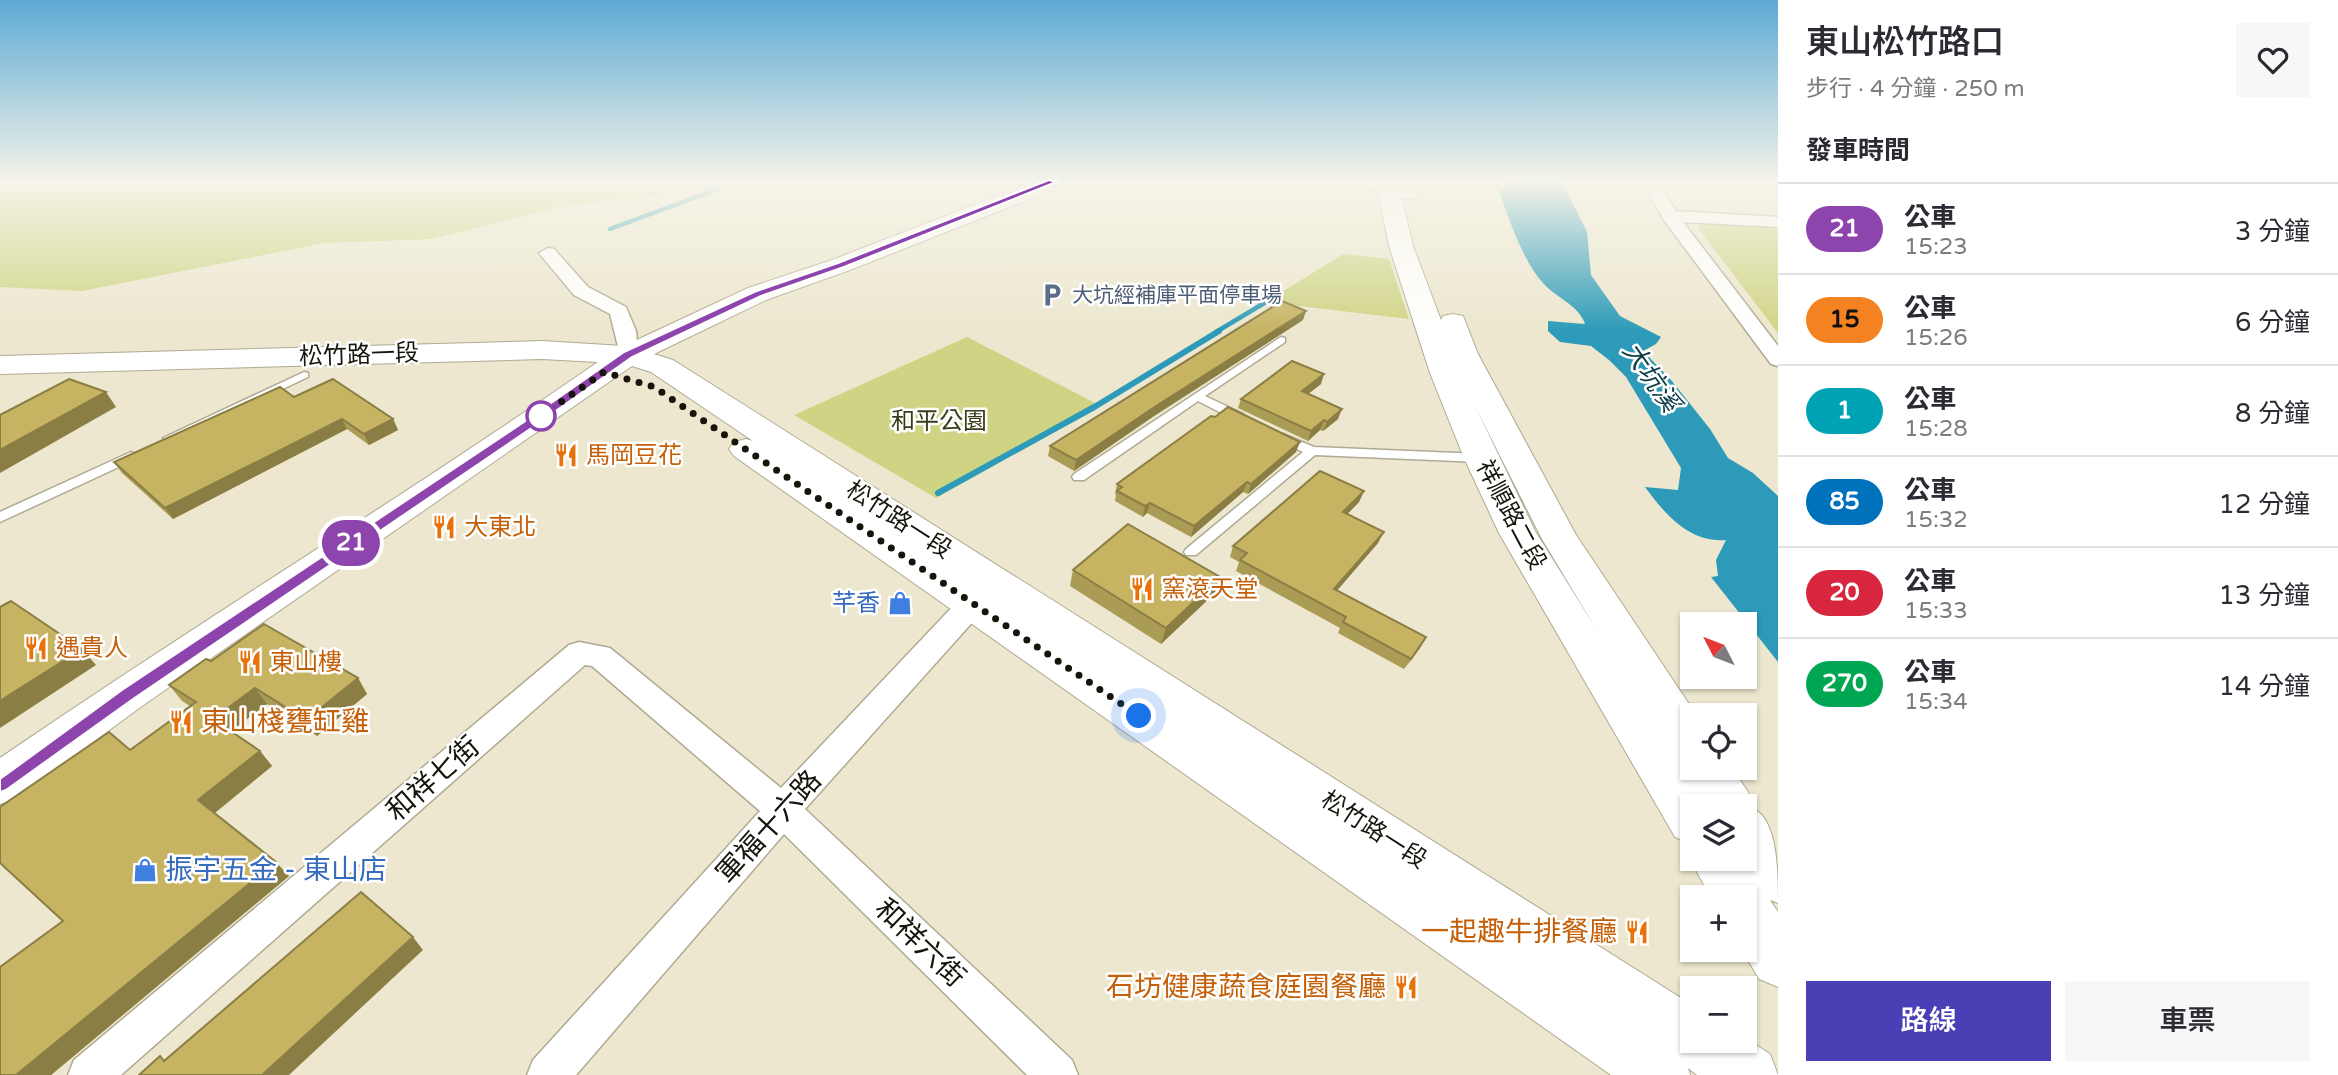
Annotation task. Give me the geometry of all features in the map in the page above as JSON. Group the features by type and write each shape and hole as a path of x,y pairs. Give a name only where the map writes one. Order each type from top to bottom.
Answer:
{"street":[{"path":"0,784 127,694 616,363 757,294 924,232"},
{"name":"祥順路二段","path":"1401,232 1401,246 1445,373 1517,533 1680,802"},
{"name":"祥順路二段","path":"1416,232 1463,354 1509,445 1560,539 1680,728"},
{"path":"1682,232 1778,360"},
{"path":"548,253 581,290 619,311 626,331 616,363"},
{"name":"松竹路一段","path":"0,365 542,350 616,363 1680,1030"},
{"name":"松竹路一段","path":"0,383 572,369 616,363"},
{"name":"松竹路一段","path":"983,592 1661,1075"},
{"name":"軍福十六路","path":"548,1075 783,810 983,592"},
{"name":"和祥七街","path":"89,1075 579,653 600,656 783,810"},
{"name":"和祥六街","path":"783,810 1057,1075"},
{"path":"1757,846 1778,879"},
{"path":"1757,926 1778,960"},
{"path":"1715,1053 1749,1075"}],"lane":[{"path":"1079,477 1281,340"},
{"path":"0,517 304,375"},
{"path":"1196,396 1312,451 1481,458"},
{"path":"1191,552 1312,451"}],"green space":[{"path":"0,232 460,232 432,239 324,243 82,291 0,287"},
{"path":"1701,232 1778,232 1778,333"},
{"path":"1343,254 1389,259 1409,319 1266,302"},
{"name":"和平公園","path":"967,337 1101,406 936,498 794,415"}],"water":[{"name":"大坑溪","path":"1515,232 1587,232 1591,275 1620,316 1661,337 1656,344 1643,351 1671,380 1710,429 1728,458 1753,473 1778,496 1778,662 1757,635 1757,612 1739,612 1711,577 1718,576 1716,560 1726,540 1713,540 1689,532 1661,507 1645,487 1678,490 1681,468 1626,377 1591,346 1560,342 1548,331 1548,321 1585,324 1573,307 1543,283 1529,263"}],"building":[{"path":"1282,301 1306,311 1076,460 1050,446"},
{"path":"1292,361 1324,374 1302,391 1342,409 1311,431 1241,399"},
{"path":"69,379 106,392 0,450 0,415"},
{"path":"333,379 393,419 364,434 342,419 165,508 114,462 280,387 294,397"},
{"path":"1228,407 1300,442 1251,484 1247,482 1194,526 1150,503 1145,506 1117,491 1122,487 1117,484 1211,416 1215,417"},
{"path":"1320,471 1364,491 1343,512 1384,532 1334,589 1426,637 1411,659 1343,622 1346,617 1240,560 1247,553 1233,546"},
{"name":"窯滾天堂","path":"1128,524 1220,577 1166,628 1073,570"},
{"name":"遇貴人","path":"11,601 82,649 0,701 0,607"},
{"path":"264,624 358,678 306,720 255,688 213,719 260,751 198,800 276,862 16,1075 0,1075 0,967 63,921 0,863 0,807 109,732 130,750 196,702 169,685 206,659 211,661"},
{"path":"361,892 413,937 262,1075 139,1075 160,1056 164,1061"}],"waterway":[{"path":"1216,332 1266,302"},
{"path":"938,493 1096,406 1219,331"}],"bus line":[{"name":"21","path":"0,784 127,694 529,425 628,355 757,294 924,232"}],"place":[{"name":"大坑經補庫平面停車場","path":"1052,295"},
{"name":"馬岡豆花","path":"566,455"},
{"name":"大東北","path":"444,527"},
{"name":"窯滾天堂","path":"1142,589"},
{"name":"芊香","path":"900,603"},
{"name":"遇貴人","path":"36,648"},
{"name":"東山樓","path":"250,662"},
{"name":"東山棧甕缸雞","path":"181,722"},
{"name":"振宇五金 - 東山店","path":"145,870"},
{"name":"一起趣牛排餐廳","path":"1637,932"},
{"name":"石坊健康蔬食庭園餐廳","path":"1406,987"}],"route":[{"path":"541,416 604,372 654,387 1139,716"}]}
